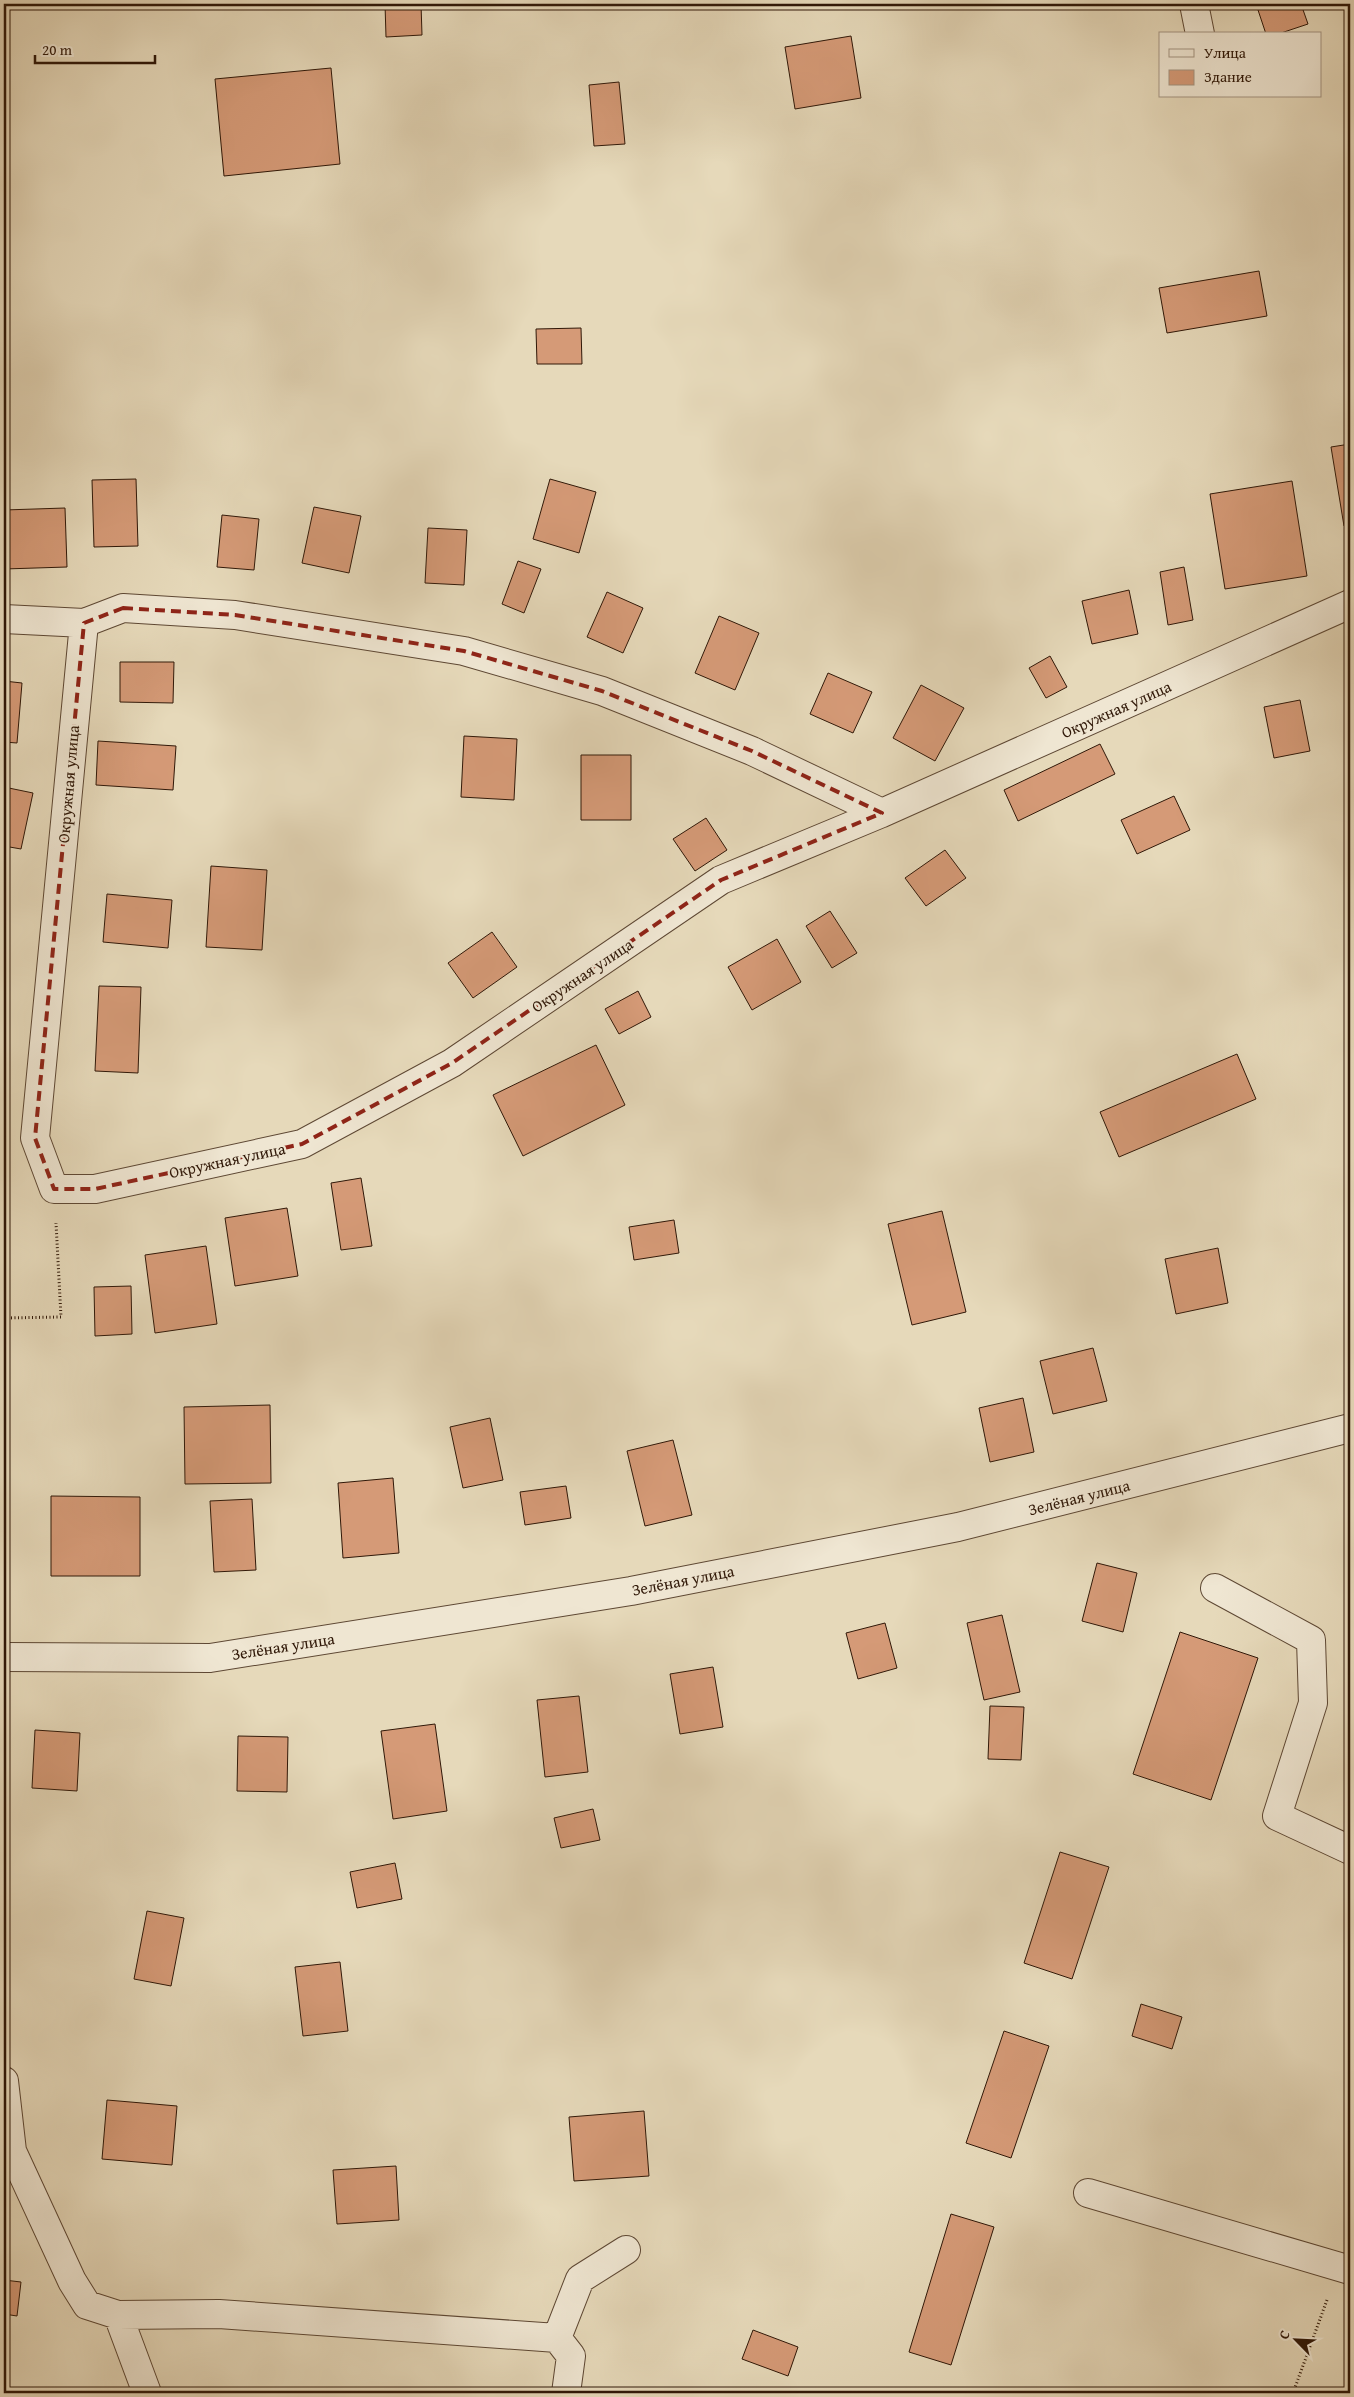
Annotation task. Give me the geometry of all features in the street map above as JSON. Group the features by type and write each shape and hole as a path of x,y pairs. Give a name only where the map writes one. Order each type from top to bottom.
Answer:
{"street":[{"path":"1194,4 1200,32"},
{"name":"Окружная улица","path":"84,623 36,1138 54,1189 95,1189 302,1144 452,1063 721,880 882,813 1350,604"},
{"path":"4,619 84,623 123,608 235,614 464,651 602,691 752,750 882,813"},
{"name":"Зелёная улица","path":"4,1657 210,1658 631,1590 958,1527 1350,1428"},
{"path":"1215,1588 1311,1640 1313,1703 1277,1816 1350,1850"},
{"path":"4,2081 12,2151 72,2281 87,2305 118,2315 219,2314 557,2338 571,2356 566,2393"},
{"path":"1088,2193 1345,2268"},
{"path":"557,2338 580,2279 626,2250"},
{"path":"118,2315 148,2393"}],"path":[{"path":"4,1318 61,1317 54,1189"},
{"path":"1293,2393 1345,2268"}],"highlighted area":[{"path":"123,608 235,615 464,651 602,691 752,751 882,813 721,880 452,1063 302,1144 95,1189 54,1189 35,1138 84,623"}],"building":[{"path":"385,4 421,4 422,35 386,37"},
{"path":"1256,4 1301,4 1308,24 1284,32 1265,32"},
{"path":"851,36 861,98 795,109 785,47"},
{"path":"331,68 340,164 224,176 215,79"},
{"path":"619,82 625,144 594,146 589,85"},
{"path":"1259,271 1267,316 1167,333 1159,288"},
{"path":"581,328 582,364 537,364 536,329"},
{"path":"1350,444 1350,525 1344,526 1331,447"},
{"path":"136,479 138,546 94,547 92,480"},
{"path":"550,479 596,492 579,553 533,539"},
{"path":"1292,481 1307,576 1225,589 1210,494"},
{"path":"314,507 361,516 349,573 302,563"},
{"path":"65,508 67,567 4,569 4,510"},
{"path":"222,515 259,519 254,570 217,567"},
{"path":"428,528 467,530 464,585 425,583"},
{"path":"518,561 541,569 524,613 502,604"},
{"path":"1184,567 1193,620 1168,625 1160,572"},
{"path":"1129,590 1138,634 1092,644 1082,601"},
{"path":"607,592 643,608 623,653 587,637"},
{"path":"719,616 759,633 735,690 695,673"},
{"path":"1050,656 1067,687 1046,698 1029,668"},
{"path":"120,662 174,662 173,703 120,702"},
{"path":"828,673 872,692 853,733 810,714"},
{"path":"4,681 22,683 17,743 4,742"},
{"path":"921,685 964,708 935,761 893,738"},
{"path":"1300,700 1310,751 1274,758 1264,707"},
{"path":"464,736 517,739 514,800 461,797"},
{"path":"98,741 176,746 173,790 96,785"},
{"path":"1100,744 1115,774 1018,821 1004,790"},
{"path":"581,755 631,755 631,820 581,820"},
{"path":"4,787 33,793 21,849 4,846"},
{"path":"1174,796 1190,830 1137,854 1121,820"},
{"path":"706,818 727,850 695,871 673,839"},
{"path":"945,850 966,878 926,906 905,878"},
{"path":"211,866 267,870 262,950 206,947"},
{"path":"4,868 9,869 4,908"},
{"path":"107,894 172,900 168,948 103,942"},
{"path":"830,911 857,953 832,968 806,926"},
{"path":"492,932 517,967 473,998 448,963"},
{"path":"777,939 801,982 752,1010 728,967"},
{"path":"99,986 141,987 138,1073 95,1071"},
{"path":"638,991 651,1017 619,1034 605,1009"},
{"path":"596,1045 625,1105 523,1156 493,1095"},
{"path":"1237,1054 1256,1099 1119,1157 1100,1112"},
{"path":"361,1178 372,1246 341,1250 331,1183"},
{"path":"287,1208 298,1276 235,1286 225,1218"},
{"path":"942,1211 966,1312 912,1325 888,1224"},
{"path":"674,1220 679,1253 634,1260 629,1227"},
{"path":"206,1246 217,1324 155,1333 145,1255"},
{"path":"1218,1248 1228,1303 1176,1314 1165,1259"},
{"path":"131,1286 132,1334 95,1336 94,1287"},
{"path":"1093,1348 1107,1401 1053,1414 1040,1361"},
{"path":"1023,1398 1034,1452 990,1462 979,1408"},
{"path":"270,1405 271,1483 185,1484 184,1407"},
{"path":"490,1418 503,1480 463,1488 450,1427"},
{"path":"673,1440 692,1515 645,1526 627,1451"},
{"path":"393,1478 399,1553 343,1558 338,1483"},
{"path":"566,1486 571,1518 525,1525 520,1492"},
{"path":"51,1496 140,1497 140,1576 51,1576"},
{"path":"252,1499 256,1570 214,1572 210,1501"},
{"path":"1097,1563 1137,1573 1123,1632 1082,1621"},
{"path":"1002,1615 1020,1692 984,1700 967,1623"},
{"path":"885,1623 897,1668 858,1679 846,1633"},
{"path":"1180,1632 1258,1658 1211,1800 1133,1774"},
{"path":"713,1667 723,1727 680,1734 670,1674"},
{"path":"579,1696 588,1772 545,1777 537,1700"},
{"path":"990,1706 1024,1707 1021,1760 988,1759"},
{"path":"435,1724 447,1811 393,1819 381,1731"},
{"path":"35,1730 80,1733 77,1791 32,1788"},
{"path":"238,1736 288,1737 287,1792 237,1791"},
{"path":"593,1809 600,1840 561,1848 554,1818"},
{"path":"1060,1852 1109,1867 1072,1979 1024,1963"},
{"path":"395,1863 402,1899 357,1908 350,1872"},
{"path":"147,1911 184,1918 171,1986 134,1979"},
{"path":"340,1962 348,2031 303,2036 295,1967"},
{"path":"1141,2004 1182,2017 1172,2049 1132,2036"},
{"path":"1004,2031 1049,2046 1011,2158 966,2143"},
{"path":"107,2100 177,2106 172,2165 102,2159"},
{"path":"644,2111 649,2176 574,2181 569,2117"},
{"path":"396,2166 399,2220 337,2224 333,2170"},
{"path":"951,2214 994,2227 951,2365 909,2352"},
{"path":"4,2280 21,2282 17,2316 4,2314"},
{"path":"753,2330 798,2347 788,2376 742,2359"}]}
